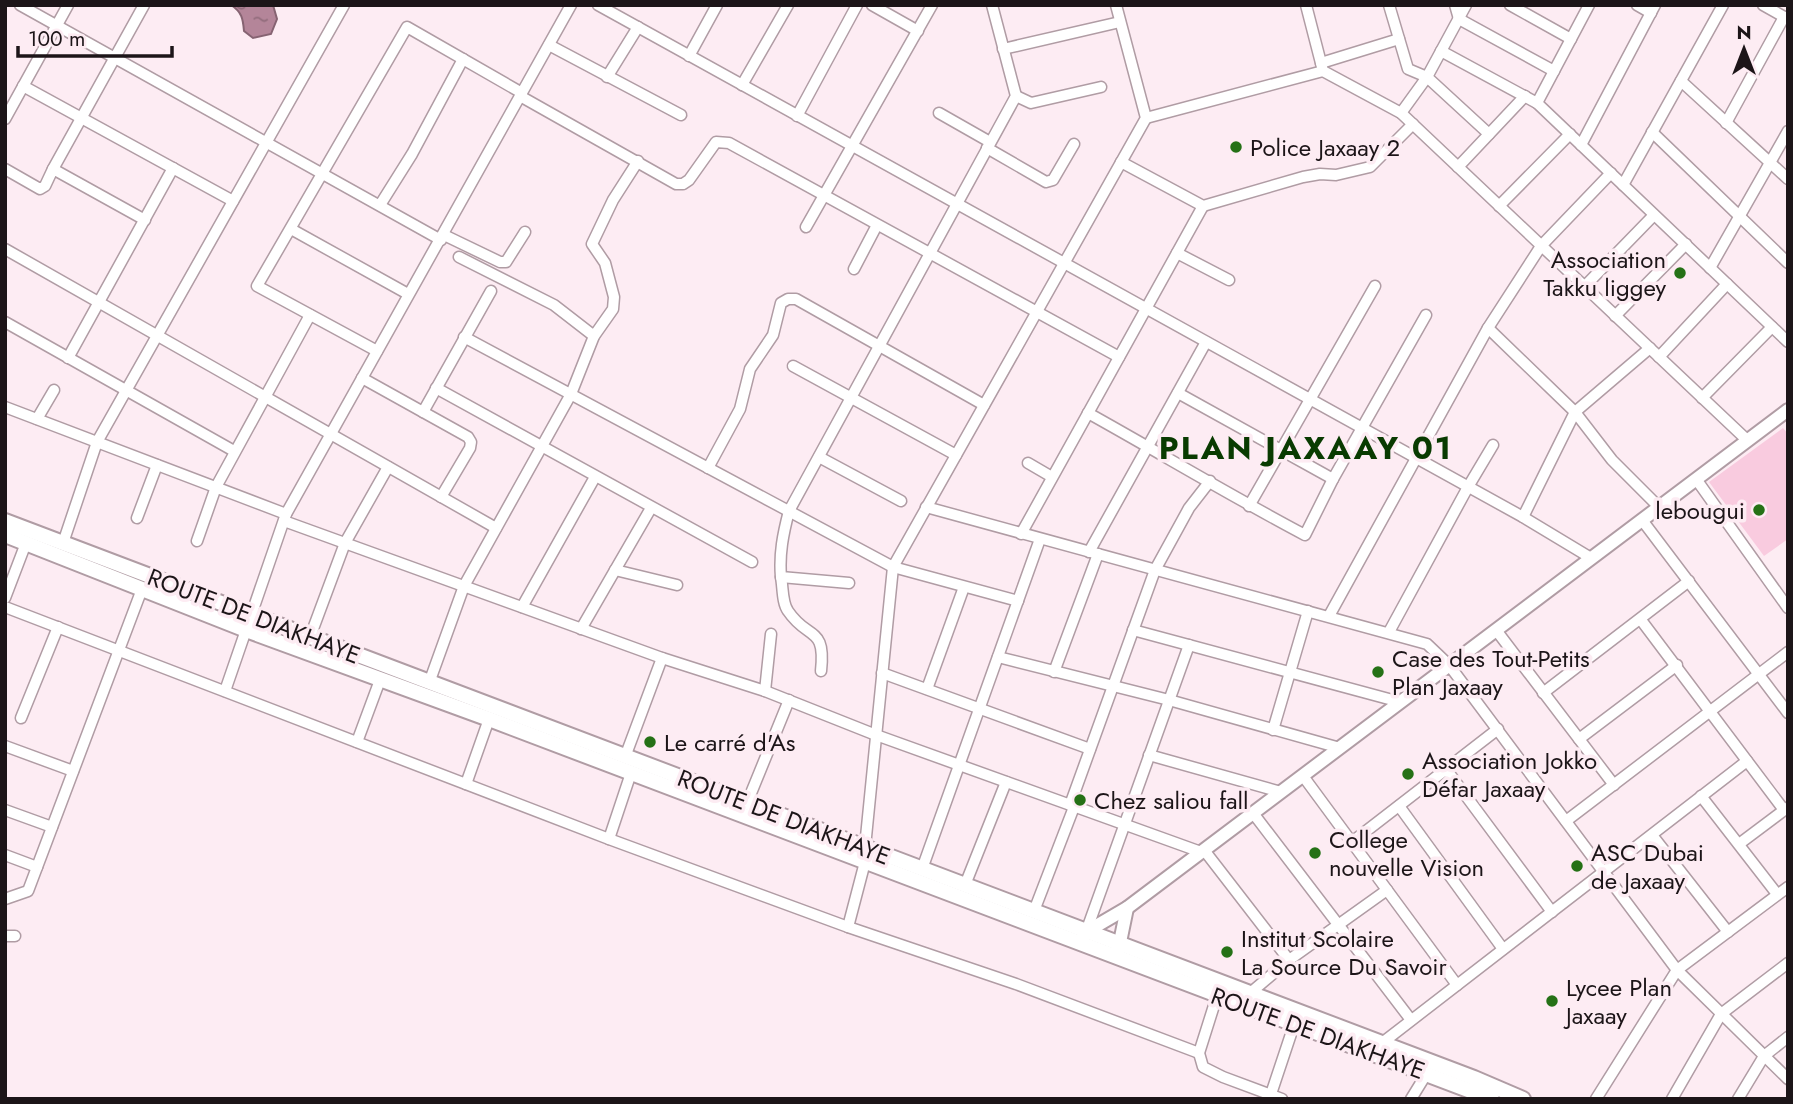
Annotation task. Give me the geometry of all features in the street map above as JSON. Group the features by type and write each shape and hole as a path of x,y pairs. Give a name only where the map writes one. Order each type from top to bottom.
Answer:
{"main road":[{"name":"ROUTE DE DIAKHAYE","path":"5,521 1034,911 1083,938"},
{"name":"ROUTE DE DIAKHAYE","path":"5,535 246,630 865,862 1249,994 1523,1099"},
{"name":"ROUTE DE DIAKHAYE","path":"1118,951 1217,996 1427,1073 1471,1095 1492,1099"}],"street":[{"path":"20,5 380,205 443,237 500,262 506,262 525,232"},
{"path":"6,115 68,5"},
{"path":"5,169 40,189 45,186 144,5"},
{"path":"63,543 97,442 344,5"},
{"path":"225,691 285,517 571,5"},
{"path":"598,5 1523,517 1591,558"},
{"path":"689,56 717,5"},
{"path":"742,85 788,5"},
{"path":"797,116 858,5"},
{"path":"872,5 918,31"},
{"path":"806,228 932,5"},
{"path":"821,671 821,642 786,608 779,560 782,534 789,511 1016,96 992,5"},
{"path":"1116,5 1146,118"},
{"path":"1306,5 1322,67 1401,113 1747,440"},
{"path":"1389,5 1408,68 1427,77 1489,134"},
{"path":"1455,5 1459,19 1554,71"},
{"path":"1401,113 1427,77 1466,5"},
{"path":"1510,5 1571,39"},
{"path":"1537,103 1589,5"},
{"path":"1581,145 1653,9 1637,5"},
{"path":"1623,185 1723,5"},
{"path":"1726,123 1786,18 1763,5"},
{"path":"1003,49 1120,22"},
{"path":"377,351 257,286 407,27 676,184 689,180 713,145 723,141 1119,357"},
{"path":"607,77 638,27"},
{"path":"865,847 893,567 1146,118 1322,67 1399,38"},
{"path":"549,45 681,116"},
{"path":"1441,51 1537,103 1788,342"},
{"path":"380,205 412,154 463,59"},
{"path":"1681,81 1788,179"},
{"path":"23,86 233,201"},
{"path":"1016,96 1031,103 1101,87"},
{"path":"1458,167 1525,96"},
{"path":"939,113 1046,182 1053,180 1074,144"},
{"path":"1121,162 1203,206 1303,177 1336,175 1370,167 1413,124"},
{"path":"1710,268 1788,131"},
{"path":"1652,132 1788,263"},
{"path":"1499,206 1570,134"},
{"path":"429,683 464,586 571,394 594,336 613,309 614,297 605,263 592,244 613,200 638,161"},
{"path":"68,358 173,168"},
{"path":"53,169 145,220"},
{"path":"1329,616 1488,328 1541,246 1611,173"},
{"path":"1021,534 1203,206"},
{"path":"1584,286 1654,215"},
{"path":"855,269 877,225"},
{"path":"291,229 408,294"},
{"path":"1615,316 1686,244"},
{"path":"6,251 267,396 496,528"},
{"path":"1177,253 1229,280"},
{"path":"459,257 554,304 594,336"},
{"path":"1659,357 1727,284"},
{"path":"1249,506 1375,286"},
{"path":"423,412 491,291"},
{"path":"708,468 740,409 750,369 773,335 781,303 788,299 796,299 984,405"},
{"path":"197,541 216,487 310,314"},
{"path":"1088,413 1304,535 1426,315"},
{"path":"5,322 234,451"},
{"path":"1702,398 1772,327"},
{"path":"1488,328 1575,412 1612,460 1659,507"},
{"path":"464,337 893,567 1018,601"},
{"path":"1054,672 1094,553 1148,446 1206,342"},
{"path":"1523,517 1575,412 1650,348"},
{"path":"793,366 956,455"},
{"path":"362,378 468,437 471,442 441,497"},
{"path":"436,388 752,562"},
{"path":"37,419 54,390"},
{"path":"1178,393 1333,480"},
{"path":"5,407 216,487 345,543 662,658 765,691 876,735 1203,851 1289,960"},
{"path":"1083,938 1127,908 1788,410"},
{"path":"1389,632 1493,445"},
{"path":"819,457 901,501"},
{"path":"1028,463 1052,477"},
{"path":"137,518 157,465"},
{"path":"310,637 345,543 388,467"},
{"path":"522,607 596,477"},
{"path":"1696,479 1788,608"},
{"path":"1034,911 1156,570 1177,527 1210,481"},
{"path":"926,507 1427,644 1449,665 1677,970 1788,1079"},
{"path":"581,628 651,508"},
{"path":"1642,520 1788,713"},
{"path":"922,869 1040,539"},
{"path":"5,598 26,543"},
{"path":"615,570 677,585"},
{"path":"781,577 849,583"},
{"path":"1544,693 1689,581"},
{"path":"927,689 964,587"},
{"path":"5,899 28,891 142,589"},
{"path":"5,607 609,839 848,927 1016,984 1199,1053"},
{"path":"1273,730 1308,611"},
{"path":"1641,620 1786,809 1738,844"},
{"path":"21,718 58,627"},
{"path":"1133,630 1400,702"},
{"path":"1496,630 1614,785"},
{"path":"765,691 771,634"},
{"path":"1083,938 1189,645"},
{"path":"1566,821 1788,652"},
{"path":"998,657 1169,700 1340,748"},
{"path":"625,757 662,658"},
{"path":"1579,739 1676,665"},
{"path":"882,673 1090,749"},
{"path":"357,742 380,680"},
{"path":"747,803 789,700"},
{"path":"466,784 489,719"},
{"path":"1352,842 1498,729"},
{"path":"5,746 73,771"},
{"path":"1149,755 1281,792"},
{"path":"1381,1043 1747,761"},
{"path":"1446,769 1552,912"},
{"path":"609,839 631,773"},
{"path":"1303,776 1457,985"},
{"path":"965,886 1006,782"},
{"path":"1701,796 1777,894"},
{"path":"1399,806 1503,949"},
{"path":"5,810 52,827"},
{"path":"1253,813 1411,1020"},
{"path":"1652,835 1728,932"},
{"path":"5,855 37,867"},
{"path":"848,927 865,862"},
{"path":"1596,1099 1677,970 1788,887"},
{"path":"1249,994 1289,960 1387,890"},
{"path":"1118,951 1127,908"},
{"path":"1672,1099 1721,1014 1788,963"},
{"path":"1217,996 1199,1053 1203,1067 1282,1099"},
{"path":"1270,1096 1294,1025"},
{"path":"1738,1099 1764,1056 1788,1037"},
{"path":"1411,1099 1427,1073"}],"shaded area":[{"name":"lebougui","path":"1783,428 1788,434 1788,539 1764,556 1709,482"}],"water":[{"path":"231,5 273,5 277,19 271,34 253,38 244,31 238,10"}],"place":[{"name":"Police Jaxaay 2","path":"1236,147"},
{"name":"Association Takku liggey","path":"1680,273"},
{"name":"lebougui","path":"1759,510"},
{"name":"Case des Tout-Petits Plan Jaxaay","path":"1378,672"},
{"name":"Le carré d'As","path":"650,742"},
{"name":"Association Jokko Défar Jaxaay","path":"1408,774"},
{"name":"Chez saliou fall","path":"1080,800"},
{"name":"College nouvelle Vision","path":"1315,853"},
{"name":"ASC Dubai de Jaxaay","path":"1577,866"},
{"name":"Institut Scolaire La Source Du Savoir","path":"1227,952"},
{"name":"Lycee Plan Jaxaay","path":"1552,1001"}],"district":[{"name":"PLAN JAXAAY 01","path":"1306,448"}]}
